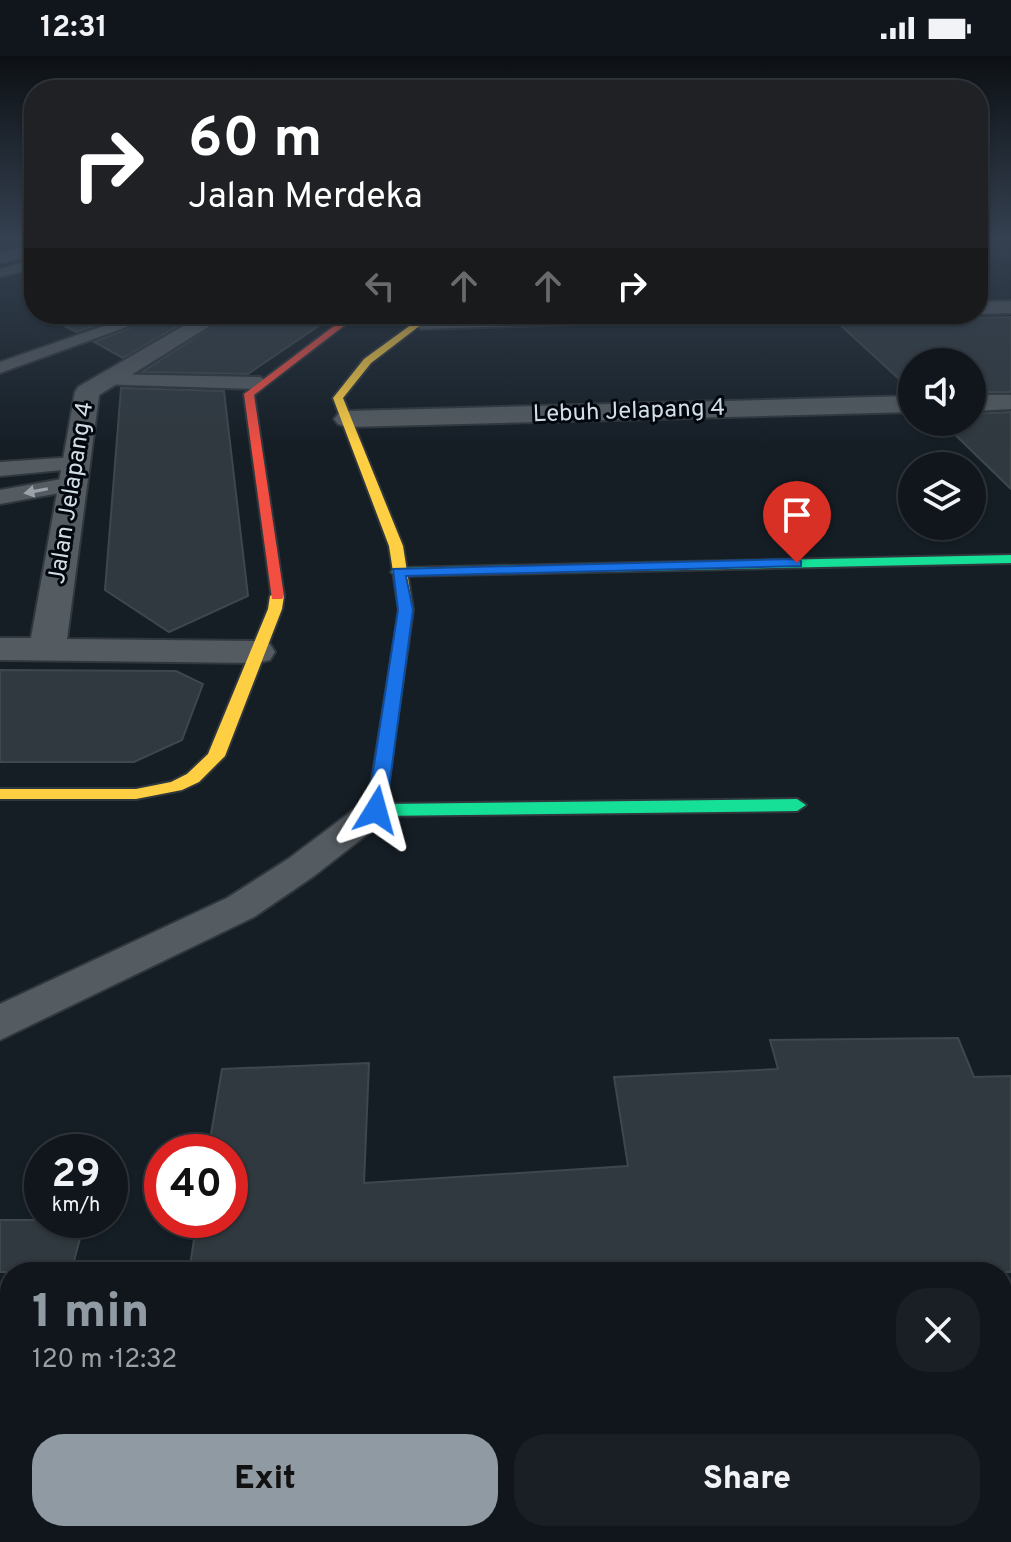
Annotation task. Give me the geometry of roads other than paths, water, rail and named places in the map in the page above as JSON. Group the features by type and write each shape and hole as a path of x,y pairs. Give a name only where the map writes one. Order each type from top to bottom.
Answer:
{"street":[{"name":"Jalan Jelapang 4","path":"47,649 87,392 202,324"},
{"path":"0,794 124,794 178,786 201,773 216,756 275,609 278,589 249,399 252,388 341,324"},
{"path":"419,324 342,387 338,398 396,546 406,610 376,810 797,805"},
{"path":"986,403 1011,402"},
{"name":"Lebuh Jelapang 4","path":"347,419 898,404"},
{"path":"398,572 1011,559"},
{"path":"0,649 257,652"}],"lane":[{"path":"0,368 125,324"},
{"path":"104,380 260,383"},
{"path":"1,469 74,473"},
{"path":"0,497 74,473"},
{"path":"0,1024 34,1003 224,916 326,849 376,810"}]}
